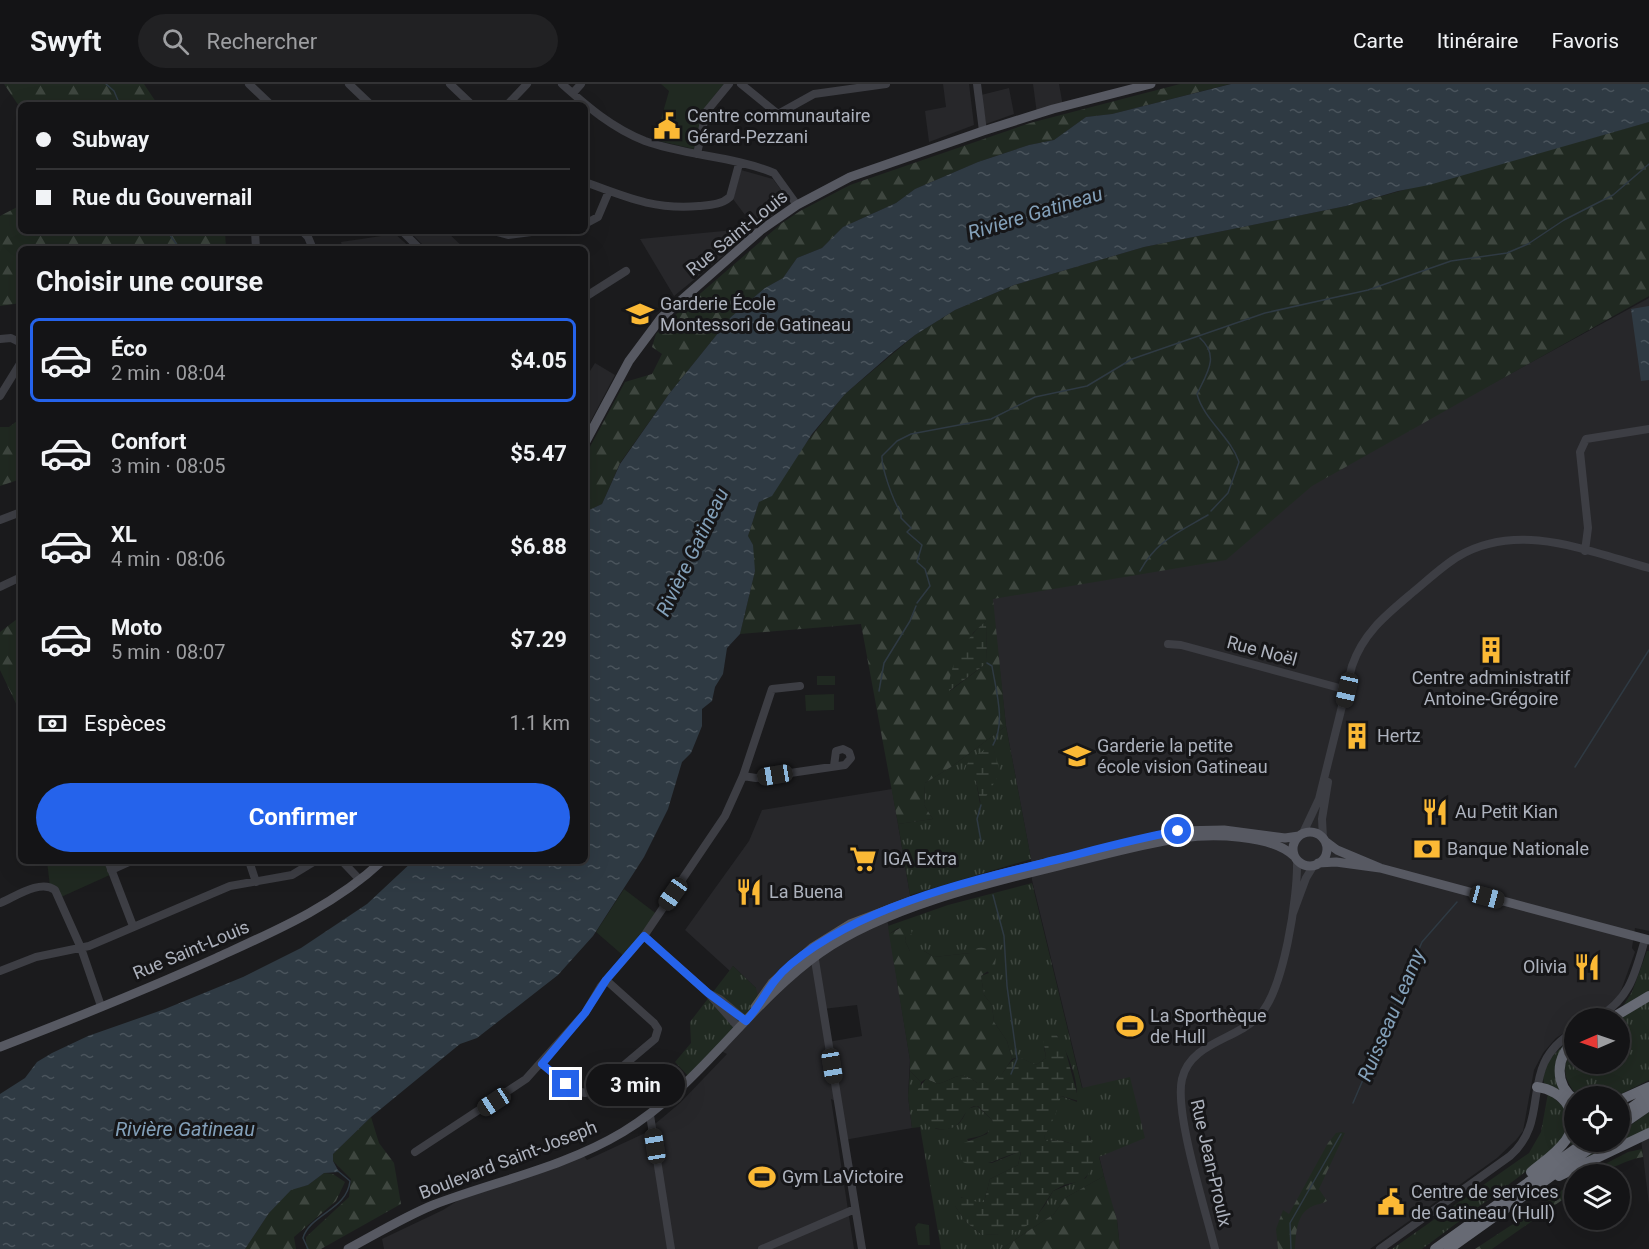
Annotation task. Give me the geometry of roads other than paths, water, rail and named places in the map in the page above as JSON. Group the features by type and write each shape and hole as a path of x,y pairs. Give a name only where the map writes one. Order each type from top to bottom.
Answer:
{"highway":[{"path":"1629,1008 1649,996"},
{"path":"1564,1053 1559,1072 1564,1089"},
{"path":"1488,1210 1560,1148 1570,1134 1572,1119 1566,1102 1554,1091 1537,1086"},
{"path":"1630,1096 1649,1087"},
{"path":"1630,1109 1649,1095"},
{"path":"1630,1119 1649,1106"},
{"path":"1532,1189 1649,1133"},
{"path":"1435,1249 1571,1152"},
{"path":"1449,1249 1585,1152"}],"main road":[{"name":"Rue Saint-Louis","path":"588,434 629,361 662,318 761,230 797,205 850,177 983,131 1053,109 1151,84"},
{"name":"Boulevard Saint-Joseph","path":"744,1022 772,983 813,947 850,924 911,901 997,874 1178,831 1202,829 1242,831 1285,838 1301,834"},
{"path":"1380,868 1337,850 1316,833 1301,834 1293,845 1295,858 1303,864 1336,862 1380,868 1647,940"},
{"name":"Boulevard Saint-Joseph","path":"348,1249 431,1206 602,1143 650,1115 681,1089 744,1022 814,958 854,933 937,900 1026,874 1179,838 1248,838 1276,845 1295,858"},
{"path":"1316,864 1326,851 1324,840"},
{"name":"Rue Saint-Louis","path":"0,1047 271,933 318,909 379,864"}],"street":[{"path":"249,84 268,102"},
{"path":"350,84 368,102"},
{"path":"450,84 469,102"},
{"path":"510,102 527,84"},
{"path":"562,84 584,102"},
{"path":"573,93 581,84"},
{"path":"697,154 709,107 729,84"},
{"path":"741,84 778,114 814,94 886,84"},
{"path":"978,84 983,131"},
{"path":"588,106 606,121 629,134 652,143 774,173 797,205"},
{"path":"588,183 664,207 713,204 730,197 739,164"},
{"path":"588,222 598,217 609,191"},
{"path":"405,234 417,246"},
{"path":"588,295 626,271"},
{"path":"0,339 18,341"},
{"path":"0,396 18,367"},
{"path":"1585,550 1588,528 1580,452 1582,444 1586,439 1649,429"},
{"path":"0,520 18,513"},
{"path":"1301,834 1317,808 1358,652 1378,622 1460,556 1488,544 1515,539 1544,540 1649,568"},
{"path":"0,587 18,578"},
{"name":"Rue Noël","path":"1168,644 1181,645 1347,690"},
{"path":"415,1152 513,1090 542,1064 585,1013 606,980 644,936 717,829 743,776 772,689 800,686"},
{"path":"743,776 756,778 834,766"},
{"path":"1324,840 1322,819 1328,768"},
{"name":"Rue Jean-Proulx","path":"1215,1249 1181,1110 1182,1078 1190,1062 1199,1053 1250,1024 1266,1008 1276,987 1293,914 1295,858"},
{"path":"250,864 256,882"},
{"path":"0,971 36,957 81,948 230,886 292,875 310,864"},
{"path":"345,864 360,880"},
{"name":"Rue Jean-Proulx","path":"1293,914 1298,906 1306,878 1316,864"},
{"path":"110,865 133,926"},
{"path":"0,903 39,887 53,888 81,948 101,1006"},
{"path":"644,936 744,1022"},
{"path":"1612,1008 1625,995 1647,940"},
{"path":"813,947 862,1249"},
{"path":"542,1064 573,1090 585,1093 604,1082 655,1039 658,1032 657,1026 606,980"},
{"path":"1380,1249 1515,1150 1529,1130 1540,1070 1548,1054 1564,1040"},
{"path":"650,1115 671,1249"},
{"path":"762,1249 855,1209"}],"water":[{"name":"Rivière Gatineau","path":"1231,84 1649,84 1649,122 1429,185 1346,206 1144,247 1014,285 955,310 915,335 845,394 812,434 772,496 759,502 748,536 753,545 755,571 740,634 727,648 723,674 715,687 712,701 702,709 702,726 691,753 682,762 668,809 644,857 593,936 558,975 477,1038 460,1044 371,1117 333,1154 333,1161 339,1172 324,1173 308,1185 291,1190 269,1213 245,1249 0,1249 0,1094 25,1078 37,1062 88,1036 165,1009 243,977 301,948 367,904 410,864 588,864 588,511 602,504 620,464 669,394 731,317 765,288 783,278 797,258 822,248 843,227 896,203 915,189 978,162 1029,145 1054,140 1086,117 1112,114"},
{"path":"1649,306 1649,380 1641,381 1631,309"}],"waterway":[{"path":"106,84 114,91 119,102"},
{"path":"917,603 930,586 925,569 917,562 922,545 907,532 911,528 901,518 901,512 892,494 882,461 882,456 897,441 911,434 991,419 1035,397 1087,386 1132,359 1265,313 1368,290 1451,261 1507,253 1528,244 1564,220 1613,195 1649,164"},
{"path":"169,234 178,246"},
{"path":"1200,338 1209,351 1210,365 1197,394 1205,412 1230,444 1239,462 1228,493 1211,511"},
{"path":"1140,571 1161,544 1208,515"},
{"path":"879,691 884,663 910,621 916,606"},
{"name":"Ruisseau Leamy","path":"1575,767 1649,650"},
{"path":"987,663 992,666 999,707 999,727 993,745"},
{"path":"981,805 977,819 981,841"},
{"path":"993,895 1004,936 1007,986 1017,1059 1011,1074"},
{"name":"Ruisseau Leamy","path":"1353,1103 1422,942 1457,902"},
{"name":"Ruisseau Leamy","path":"1291,1249 1290,1223 1341,1134"},
{"path":"308,1249 303,1238 307,1230 336,1205 347,1191 350,1181 338,1171"}],"place":[{"name":"Centre communautaire Gérard-Pezzani","path":"667,126"},
{"name":"Garderie École Montessori de Gatineau","path":"640,314"},
{"name":"Centre administratif Antoine-Grégoire","path":"1491,650"},
{"name":"Hertz","path":"1357,736"},
{"name":"Garderie la petite école vision Gatineau","path":"1077,756"},
{"name":"Au Petit Kian","path":"1435,812"},
{"name":"Banque Nationale","path":"1427,849"},
{"name":"IGA Extra","path":"863,859"},
{"name":"La Buena","path":"749,892"},
{"name":"Olivia","path":"1587,967"},
{"name":"La Sporthèque de Hull","path":"1130,1026"},
{"name":"Gym LaVictoire","path":"762,1177"},
{"name":"Centre de services de Gatineau (Hull)","path":"1391,1202"}]}
